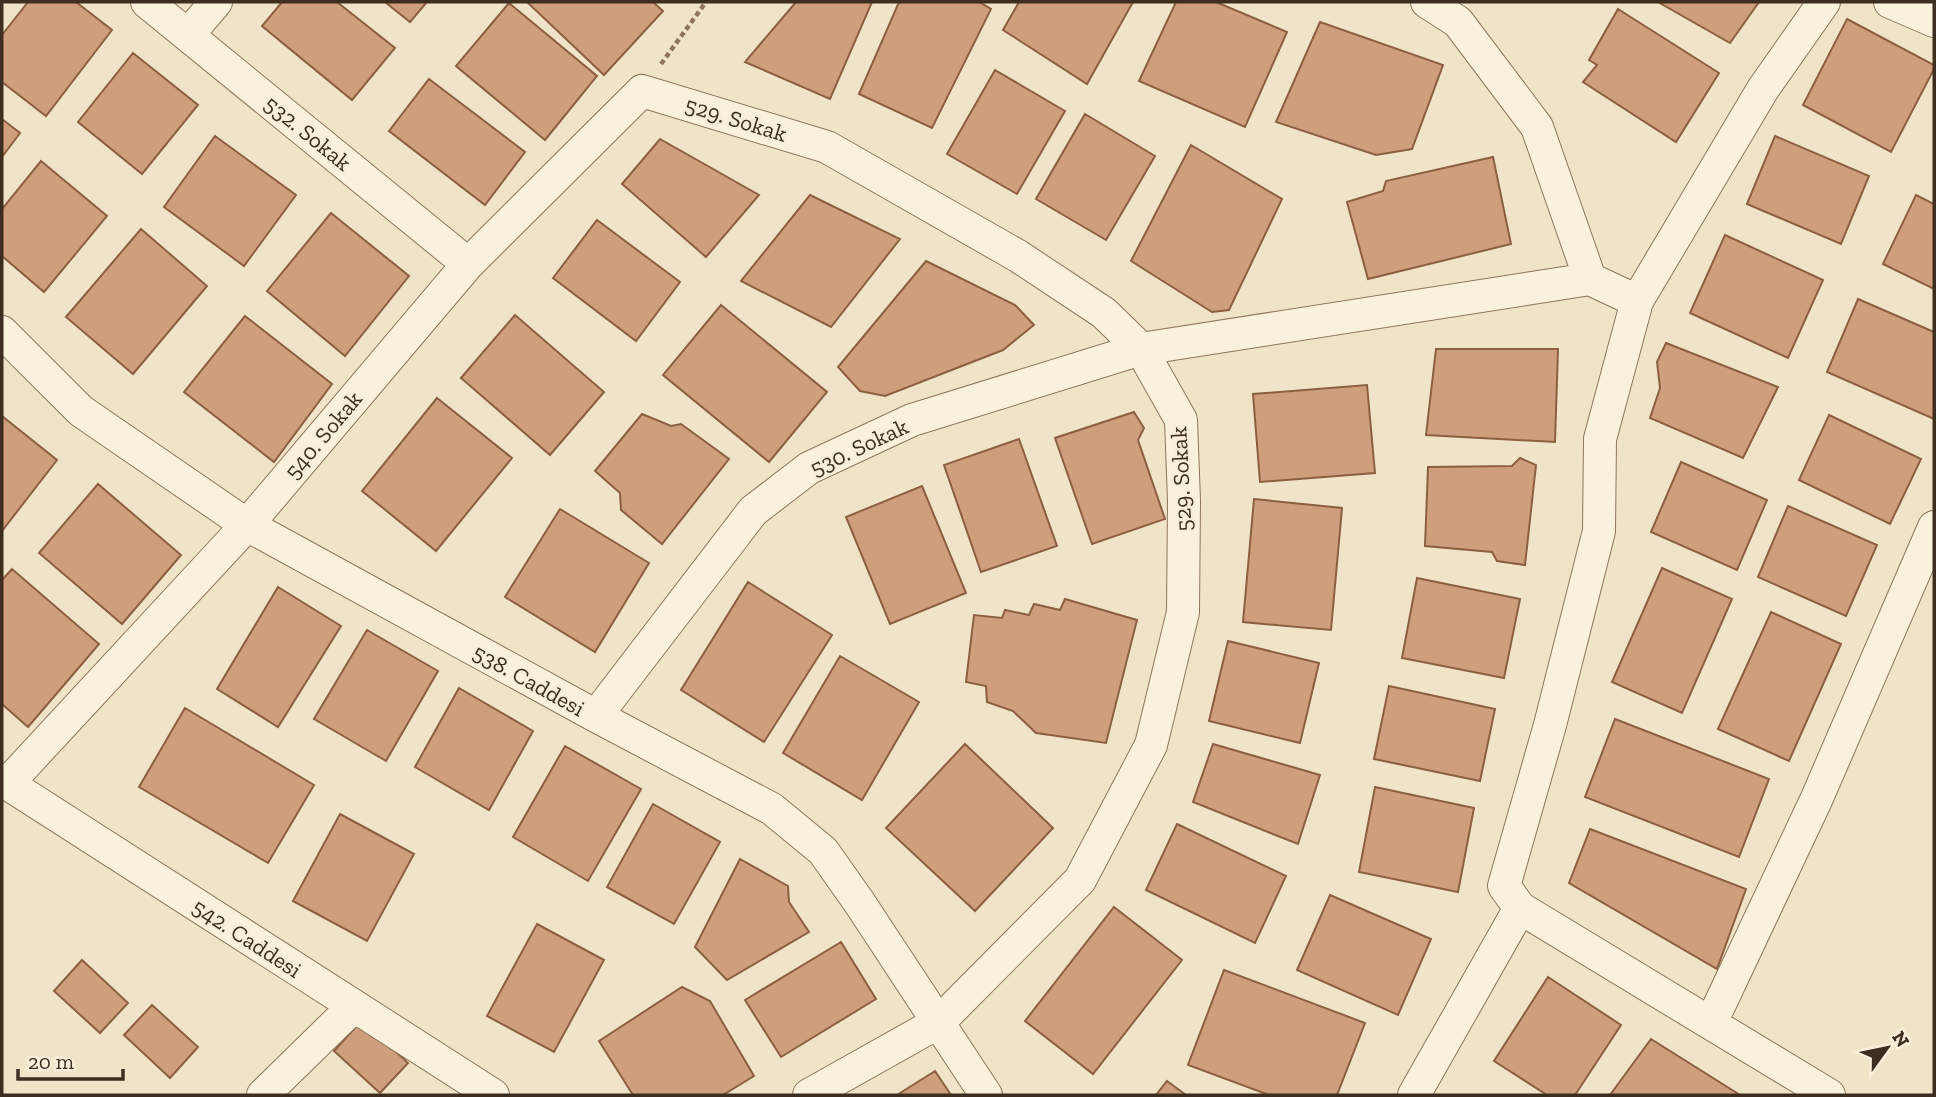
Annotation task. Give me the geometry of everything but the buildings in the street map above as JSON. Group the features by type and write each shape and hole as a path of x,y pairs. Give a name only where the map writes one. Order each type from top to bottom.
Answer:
{"street":[{"name":"532. Sokak","path":"147,2 467,264"},
{"path":"188,35 216,2"},
{"path":"1427,2 1458,22 1537,127 1590,279 1637,301"},
{"path":"1824,2 1763,89 1637,301 1600,439 1600,531 1550,725 1504,886 1520,908 1829,1095"},
{"path":"1890,2 1934,21"},
{"name":"540. Sokak","path":"5,782 247,525 467,264 642,91"},
{"name":"529. Sokak","path":"642,91 827,147 1018,256 1104,313 1141,349 1181,420 1184,500 1183,612 1151,746 1080,880 939,1022 809,1095"},
{"name":"530. Sokak","path":"596,716 753,511 809,468 912,420 1141,349 1590,279"},
{"name":"538. Caddesi","path":"2,332 80,411 247,525 772,809 823,851 986,1095"},
{"path":"1711,1023 1817,798 1934,527"},
{"name":"542. Caddesi","path":"5,782 493,1095"},
{"path":"1414,1095 1520,908"},
{"path":"263,1095 354,1006"}],"path":[{"path":"642,91 706,2"}]}
